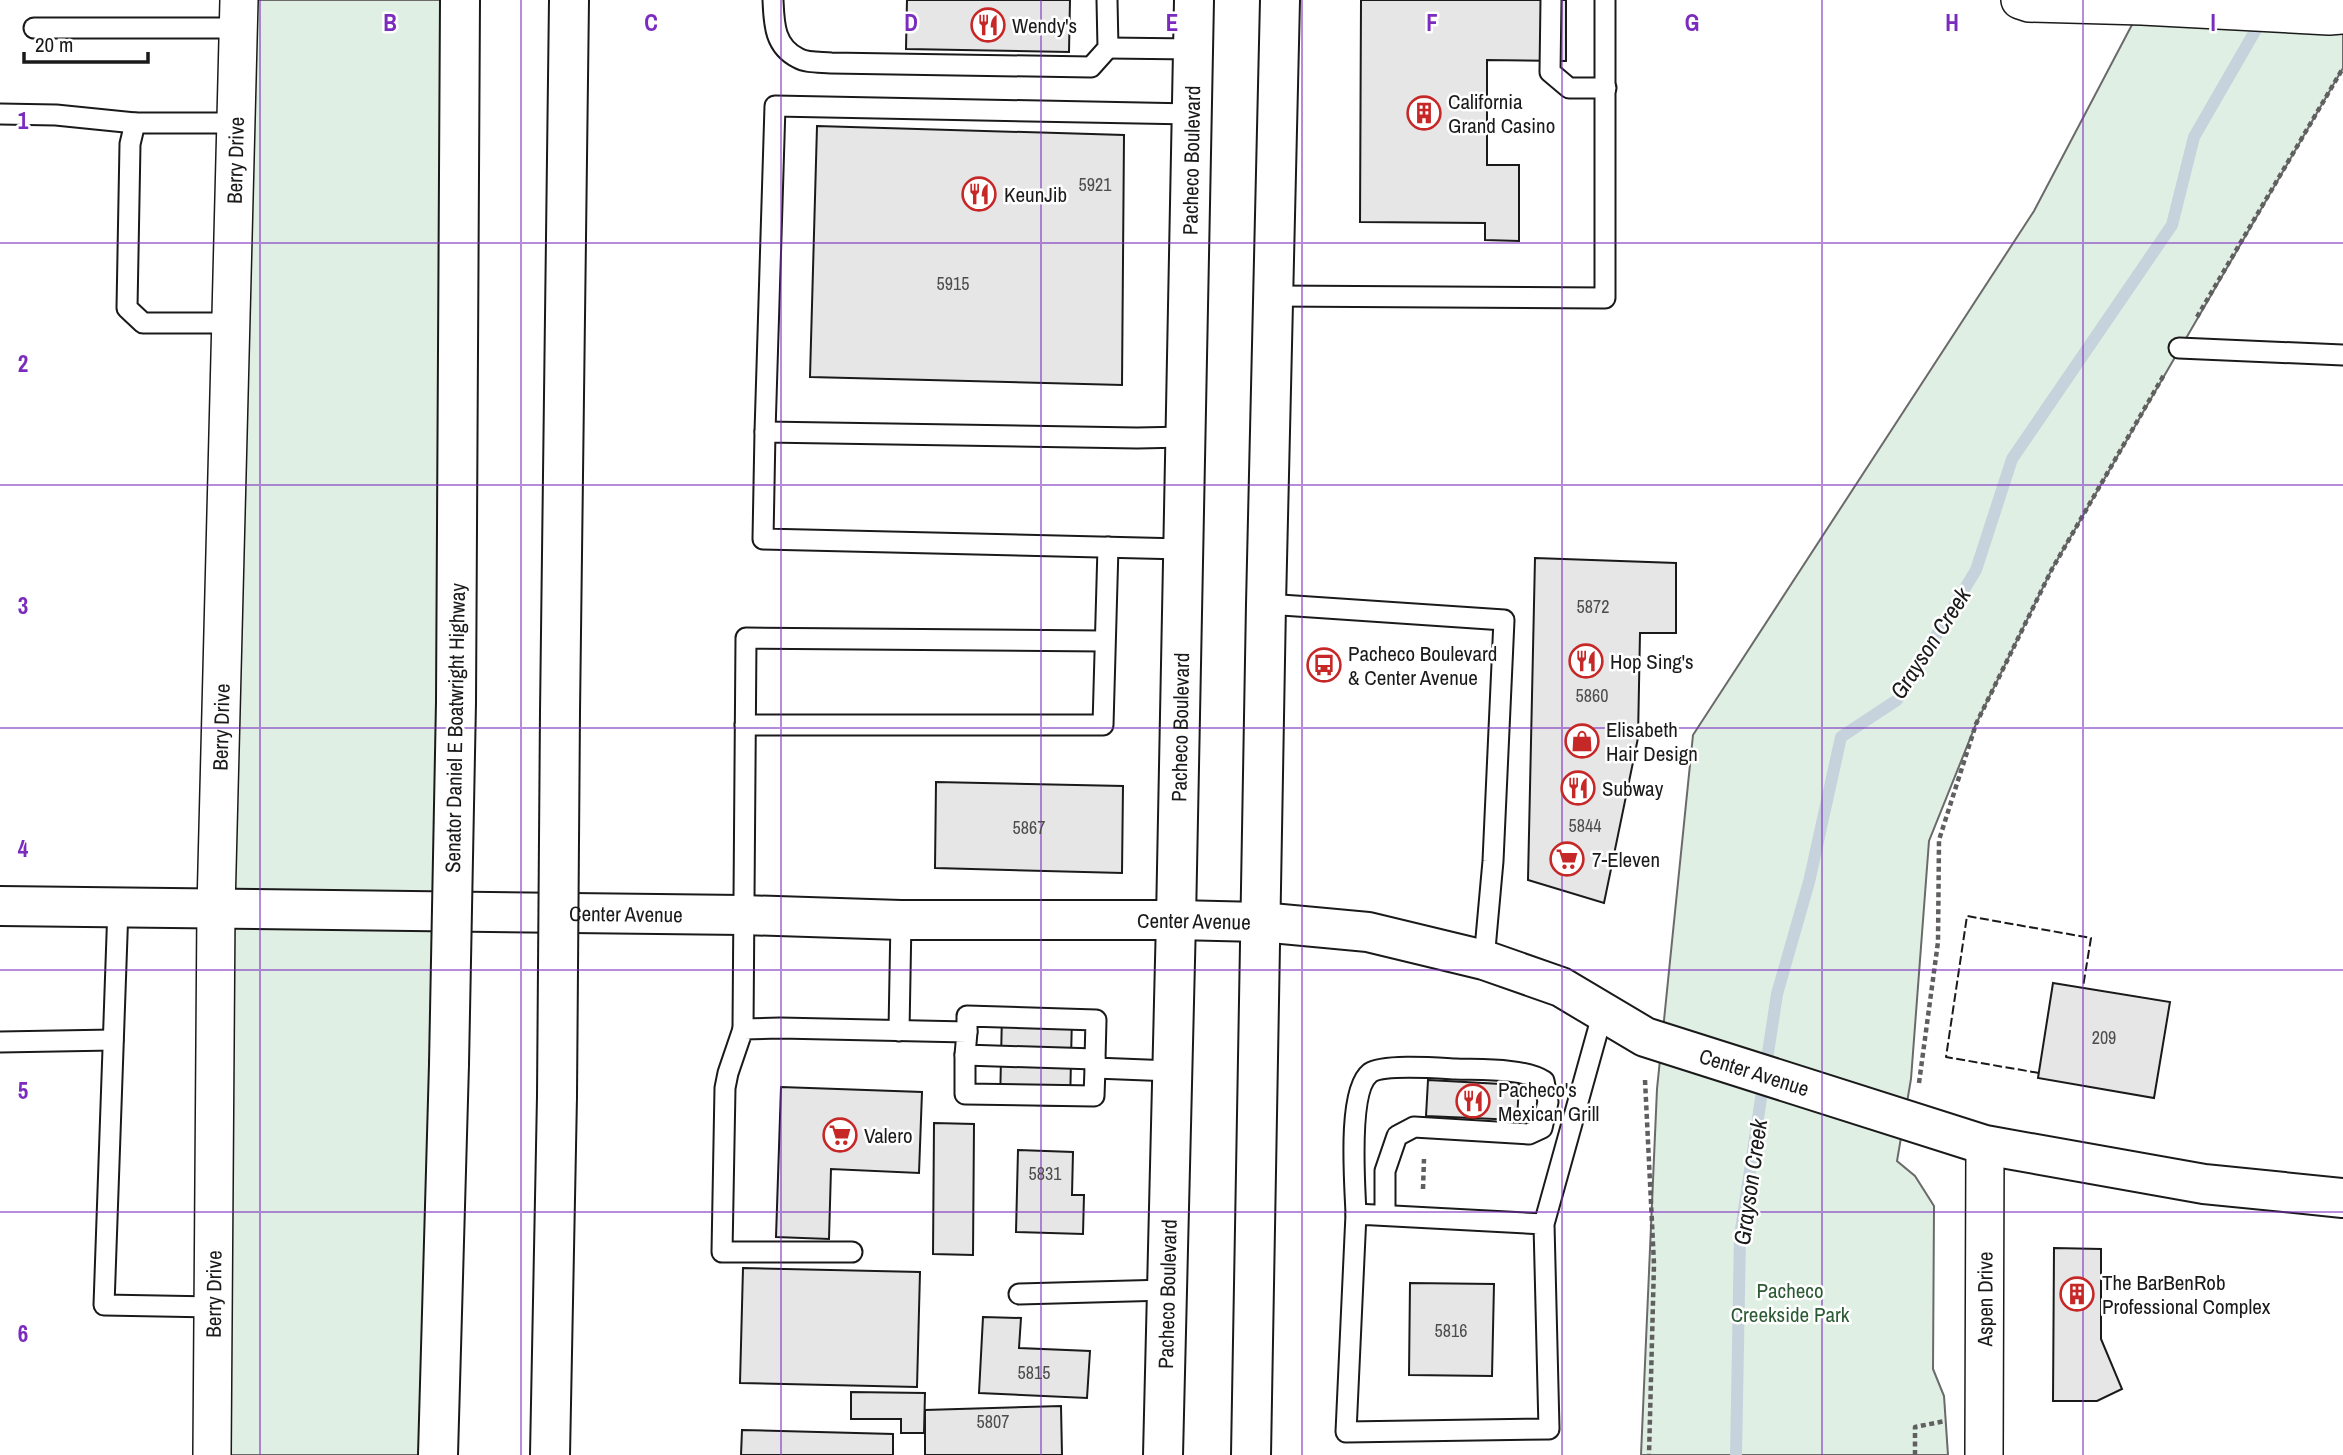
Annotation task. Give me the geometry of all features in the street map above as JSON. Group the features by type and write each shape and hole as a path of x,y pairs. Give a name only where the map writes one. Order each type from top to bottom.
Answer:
{"main road":[{"name":"Senator Daniel E Boatwright Highway","path":"438,1455 456,702 460,0"},
{"path":"550,1455 557,1096 569,0"},
{"name":"Pacheco Boulevard","path":"1163,1455 1194,0"},
{"path":"1251,1455 1280,0"},
{"name":"Center Avenue","path":"0,906 743,915 901,920 1176,920 1260,922 1368,932 1484,960 1561,987 1652,1039 1985,1145 2203,1184 2343,1198"}],"street":[{"path":"2020,0 2029,3 2336,16"},
{"name":"Berry Drive","path":"212,1455 216,908 238,14"},
{"name":"Aspen Drive","path":"1984,1455 1985,1145"}],"lane":[{"path":"773,0 775,31 781,44 799,59 831,64 1091,67 1108,48 1107,0"},
{"path":"1551,0 1550,72 1569,88 1606,88"},
{"path":"1272,296 1605,298 1605,0"},
{"path":"34,28 238,14"},
{"path":"1108,48 1193,49"},
{"path":"1183,549 763,539 765,432 775,106 1192,114"},
{"path":"0,114 56,115 135,123 236,123"},
{"path":"135,123 130,144 127,308 143,323 231,323"},
{"path":"2179,348 2343,355"},
{"path":"765,432 1186,437"},
{"path":"745,725 1103,725 1108,547"},
{"path":"1266,604 1504,620 1493,861 1484,960"},
{"path":"852,1252 722,1252 725,1087 727,1073 743,1029 746,638 1104,641"},
{"path":"118,907 104,1305 214,1307"},
{"path":"898,1031 901,920"},
{"path":"1529,1135 1542,1128 1548,1102 1544,1081 1534,1074 1392,1068 1371,1072 1360,1086 1355,1109 1356,1214 1346,1432 1549,1429 1544,1224 1603,1012"},
{"path":"967,1017 1097,1020 1094,1096 965,1094 967,1032 967,1017"},
{"path":"743,1029 967,1032"},
{"path":"0,1042 113,1040"},
{"path":"965,1055 1172,1071"},
{"path":"1385,1215 1385,1171 1397,1136 1414,1127 1567,1140"},
{"path":"1356,1214 1544,1224"},
{"path":"1018,1294 1167,1290"}],"path":[{"path":"1913,1122 1938,942 1939,840 1976,724 2052,569 2343,68"},
{"path":"1649,1455 1654,1264 1644,1094 1652,1039"},
{"path":"1915,1455 1915,1427 1984,1413"}],"green space":[{"path":"239,0 460,0 438,1455 212,1455"},
{"name":"Pacheco Creekside Park","path":"2145,0 2343,0 2343,68 2052,569 1976,724 1929,841 1911,1079 1897,1161 1915,1176 1934,1206 1933,1369 1944,1396 1948,1455 1641,1455 1657,1089 1693,735 2034,211"}],"building":[{"name":"Wendy's","path":"907,0 1070,0 1069,52 906,49"},
{"name":"California Grand Casino","path":"1361,0 1566,0 1566,61 1487,60 1487,165 1519,165 1519,241 1485,240 1485,223 1360,222"},
{"path":"817,126 1124,135 1122,385 810,377"},
{"path":"1535,558 1676,563 1676,633 1640,633 1638,738 1604,903 1528,880"},
{"path":"936,782 1123,786 1122,873 935,868"},
{"path":"2053,983 2170,1002 2154,1098 2038,1078"},
{"path":"1002,1014 1072,1015 1070,1106 1000,1104"},
{"name":"Pacheco's Mexican Grill","path":"1428,1080 1519,1085 1517,1120 1426,1116"},
{"path":"781,1087 922,1092 919,1173 831,1169 829,1239 776,1237"},
{"path":"934,1123 974,1124 973,1255 933,1254"},
{"path":"1018,1150 1073,1152 1072,1195 1084,1195 1083,1234 1016,1232"},
{"name":"The BarBenRob Professional Complex","path":"2054,1248 2101,1249 2101,1339 2122,1389 2097,1401 2053,1401"},
{"path":"743,1268 920,1272 917,1387 740,1383"},
{"path":"1410,1283 1494,1284 1492,1376 1409,1375"},
{"path":"983,1317 1021,1318 1019,1348 1090,1351 1087,1398 979,1393"},
{"path":"851,1392 925,1393 924,1433 901,1433 901,1419 851,1419"},
{"path":"1061,1406 1062,1455 925,1455 925,1410"},
{"path":"742,1430 893,1434 893,1455 741,1455"}],"waterway":[{"name":"Grayson Creek","path":"1736,1455 1740,1236 1777,994 1809,882 1841,737 1897,700 1976,570 2012,459 2172,225 2194,137 2262,19"}],"fence":[{"path":"2039,1073 1946,1057 1967,916 2091,938 2083,987"}],"place":[{"name":"Wendy's","path":"988,25"},
{"name":"California Grand Casino","path":"1424,113"},
{"name":"KeunJib","path":"979,194"},
{"name":"Hop Sing's","path":"1586,661"},
{"name":"Pacheco Boulevard & Center Avenue","path":"1324,665"},
{"name":"Elisabeth Hair Design","path":"1582,741"},
{"name":"Subway","path":"1578,788"},
{"name":"7-Eleven","path":"1567,859"},
{"name":"Pacheco's Mexican Grill","path":"1473,1101"},
{"name":"Valero","path":"840,1135"},
{"name":"The BarBenRob Professional Complex","path":"2077,1294"}]}
